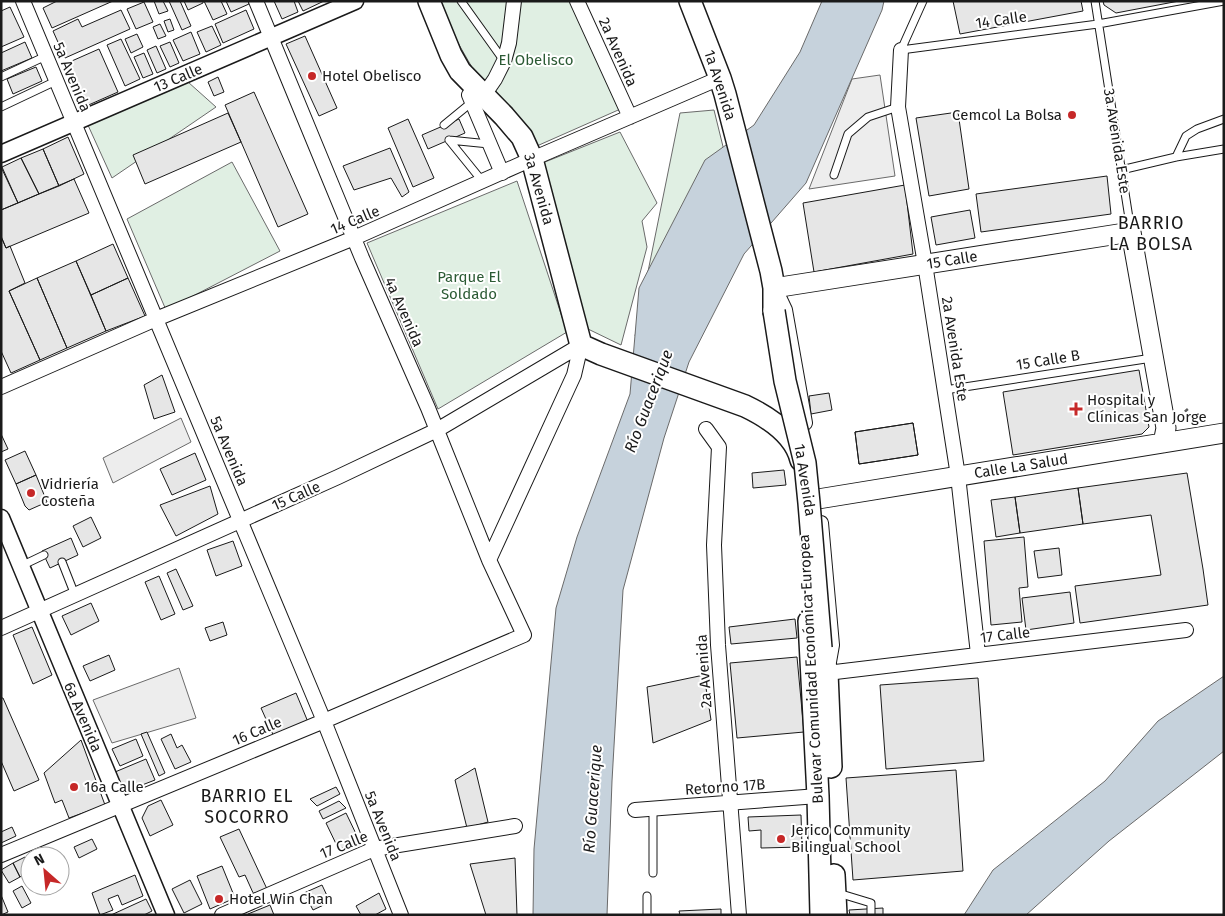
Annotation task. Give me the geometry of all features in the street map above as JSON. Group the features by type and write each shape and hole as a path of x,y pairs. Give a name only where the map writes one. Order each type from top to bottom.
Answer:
{"main road":[{"name":"3a Avenida","path":"429,1 451,55 478,99 504,116 522,137 532,159 581,345"},
{"name":"1a Avenida","path":"690,1 723,86 772,280 774,311 785,380 805,464 821,648 828,673"},
{"name":"15 Calle","path":"772,280 925,264 1131,232"},
{"name":"3a Avenida Este","path":"1131,232 1169,438"},
{"path":"581,345 745,406 758,413 778,427 794,443 799,452 806,489 810,495 818,499"},
{"name":"Bulevar Comunidad Económica Europea","path":"778,427 788,447 799,487 807,572 818,796 820,915"},
{"name":"Calle La Salud","path":"818,499 1169,438 1224,433"},
{"name":"Bulevar Comunidad Económica Europea","path":"828,673 836,915"}],"street":[{"name":"5a Avenida","path":"23,1 324,721 401,915"},
{"name":"4a Avenida","path":"256,1 354,238 437,430 489,560 524,635"},
{"name":"13 Calle","path":"1,154 355,1"},
{"path":"502,173 489,144 478,99 495,79 504,61 509,43 514,1"},
{"name":"2a Avenida","path":"577,1 630,117"},
{"name":"2a Avenida Este","path":"901,50 898,107 958,476 978,654"},
{"name":"14 Calle","path":"1,387 354,238 630,117 723,86"},
{"name":"1a Avenida","path":"772,280 785,310 818,499"},
{"name":"15 Calle","path":"1,628 338,477 437,430 581,345"},
{"name":"3a Avenida","path":"489,560 574,375 581,345"},
{"name":"2a Avenida","path":"706,429 718,447 714,545 718,645 739,915"},
{"name":"Bulevar Comunidad Económica Europea","path":"818,499 832,645 828,673"},
{"name":"6a Avenida","path":"1,518 166,915"},
{"name":"17 Calle","path":"828,673 1186,630"},
{"name":"16 Calle","path":"1,855 324,721 524,635"},
{"name":"Retorno 17B","path":"635,810 818,796"},
{"name":"17 Calle","path":"222,915 374,849 515,826"}],"lane":[{"path":"461,1 504,61"},
{"path":"901,50 923,1"},
{"name":"3a Avenida Este","path":"1095,1 1131,232"},
{"name":"14 Calle","path":"901,50 1098,24 1224,1"},
{"path":"1,77 46,56"},
{"path":"1,107 56,81"},
{"path":"444,125 478,99"},
{"path":"834,175 848,134 868,117 898,107"},
{"path":"1176,157 1186,136 1197,129 1224,119"},
{"path":"482,182 450,140 489,144"},
{"path":"1121,170 1176,157 1224,149"},
{"name":"15 Calle B","path":"945,390 1154,358"},
{"path":"21,566 44,555"},
{"path":"62,562 76,595"},
{"path":"653,808 653,873"},
{"path":"835,892 871,902 871,915"},
{"path":"647,896 647,915"}],"green space":[{"name":"El Obelisco","path":"434,1 572,1 625,107 521,153"},
{"path":"188,82 216,107 112,178 87,123"},
{"path":"714,110 730,175 658,324 635,336 680,113"},
{"path":"620,132 657,203 642,221 647,247 621,345 588,329 540,164"},
{"path":"232,162 280,251 166,310 127,219"},
{"name":"Parque El Soldado","path":"517,181 567,332 438,409 367,243"}],"shaded area":[{"path":"880,75 895,176 809,189 852,79"},
{"path":"181,418 191,442 113,483 103,458"},
{"path":"179,668 196,718 112,743 93,700"}],"water":[{"name":"Río Guacerique","path":"822,1 884,1 882,10 806,183 744,254 689,362 664,438 623,590 612,781 607,915 533,915 534,849 556,608 577,537 630,394 639,288 705,160 754,125 800,52"},
{"path":"1224,676 1224,751 1109,841 1026,915 964,915 993,870 1105,781 1158,721"}],"building":[{"path":"57,1 113,1 52,28 43,8"},
{"path":"154,1 163,1 168,11 159,14"},
{"path":"169,1 180,1 191,26 182,30"},
{"path":"184,1 203,1 203,3 188,10"},
{"path":"204,1 221,1 227,14 213,20"},
{"path":"226,1 248,1 249,4 231,12"},
{"path":"274,1 294,1 298,12 282,19"},
{"path":"298,1 324,1 303,11"},
{"path":"953,1 1081,1 1083,11 960,34"},
{"path":"1103,1 1179,1 1116,13 1104,5"},
{"path":"144,2 153,22 136,29 127,9"},
{"path":"10,7 24,37 1,47 1,11"},
{"path":"121,10 130,29 65,58 53,31 78,19 82,27"},
{"path":"246,10 254,29 223,43 215,24"},
{"path":"170,19 174,30 168,32 164,21"},
{"path":"160,24 166,36 158,39 153,27"},
{"path":"212,26 221,45 206,52 197,32"},
{"path":"191,32 200,54 183,61 173,40"},
{"path":"137,34 143,47 131,53 125,39"},
{"name":"Hotel Obelisco","path":"305,36 337,108 319,116 286,44"},
{"path":"121,39 140,79 125,86 107,45"},
{"path":"25,42 32,58 1,71 1,53"},
{"path":"170,42 179,63 170,67 160,46"},
{"path":"156,46 166,69 157,73 147,50"},
{"path":"99,49 118,92 84,107 65,64"},
{"path":"144,53 153,74 143,78 134,57"},
{"path":"36,67 42,81 13,94 7,79"},
{"path":"218,77 224,92 214,96 208,82"},
{"path":"254,92 308,214 278,227 225,105"},
{"path":"958,112 969,189 929,196 916,118"},
{"path":"228,113 241,142 145,184 133,155"},
{"path":"408,119 434,178 413,187 388,128"},
{"path":"459,119 465,133 428,149 422,135"},
{"path":"68,137 84,174 59,186 43,149"},
{"path":"390,148 409,192 402,197 391,178 354,190 343,166"},
{"path":"43,149 59,186 39,194 21,158"},
{"path":"21,158 39,194 18,203 2,167"},
{"path":"1,167 18,203 1,210"},
{"path":"1107,176 1111,214 981,232 976,194"},
{"path":"74,179 89,213 6,248 1,236 1,210"},
{"path":"905,185 913,254 814,272 803,203"},
{"path":"970,210 975,238 936,245 931,217"},
{"path":"2,239 6,248 10,246 25,283 9,291 40,360 11,373 1,351"},
{"path":"113,244 128,278 91,295 76,261"},
{"path":"76,261 106,331 67,348 37,278"},
{"path":"37,278 67,348 40,360 9,291"},
{"path":"128,278 145,316 106,331 91,295"},
{"name":"Hospital y Clínicas San Jorge","path":"1139,370 1149,427 1142,434 1013,455 1003,392"},
{"path":"162,375 175,412 154,419 144,385"},
{"path":"829,393 832,410 811,414 809,396"},
{"path":"913,423 918,455 859,464 855,432"},
{"path":"913,423 918,455 859,464 855,432"},
{"path":"1,434 8,449 1,452"},
{"path":"25,451 36,475 16,484 5,460"},
{"path":"195,453 206,480 172,495 160,469"},
{"path":"784,470 786,485 753,488 752,473"},
{"path":"1187,473 1208,605 1080,623 1075,586 1161,575 1151,515 1083,524 1078,488"},
{"name":"Vidriería Costeña","path":"36,475 47,502 29,510 25,506 16,484"},
{"path":"210,486 218,514 176,536 160,505"},
{"path":"1078,488 1083,524 1020,533 1015,497"},
{"path":"1015,497 1020,533 996,537 991,500"},
{"path":"91,517 101,538 83,547 73,526"},
{"path":"1024,537 1028,587 1019,588 1022,622 991,625 984,541"},
{"path":"71,538 78,555 50,568 42,551"},
{"path":"233,541 242,566 216,576 207,550"},
{"path":"1059,548 1062,575 1038,578 1034,551"},
{"path":"176,569 193,606 183,610 167,573"},
{"path":"159,576 175,614 161,620 145,582"},
{"path":"1070,592 1074,623 1026,630 1022,598"},
{"path":"91,603 99,621 71,635 62,616"},
{"path":"795,619 797,638 731,644 729,627"},
{"path":"223,622 227,635 210,641 205,628"},
{"path":"32,627 52,675 33,684 13,635"},
{"path":"109,655 115,670 90,681 83,666"},
{"path":"797,657 804,732 737,738 730,663"},
{"path":"704,675 711,720 653,743 647,687"},
{"path":"978,678 984,761 886,769 880,685"},
{"path":"296,693 308,722 274,737 261,708"},
{"path":"1,698 3,698 39,780 14,791 1,761"},
{"path":"147,732 165,773 159,776 141,734"},
{"path":"171,734 177,748 182,745 191,762 175,769 161,739"},
{"path":"136,739 143,756 120,766 112,749"},
{"name":"16a Calle","path":"81,740 105,805 69,818 62,800 55,803 44,773"},
{"path":"146,759 155,780 124,792 115,772"},
{"path":"475,768 488,822 467,828 455,780"},
{"path":"956,770 963,871 853,880 846,778"},
{"path":"336,787 340,794 317,806 310,799"},
{"path":"161,800 173,825 150,836 142,818 148,806"},
{"path":"339,801 346,808 323,819 319,811"},
{"path":"346,813 359,840 339,850 326,823"},
{"name":"Jerico Community Bilingual School","path":"801,815 802,847 761,848 761,830 749,831 748,817"},
{"path":"12,827 16,836 1,843 1,832"},
{"path":"239,829 267,889 254,895 245,875 239,877 220,837"},
{"path":"92,839 97,849 79,858 74,847"},
{"path":"515,858 517,915 486,915 470,864"},
{"path":"20,860 20,877 13,863"},
{"path":"13,863 20,877 9,883 1,870"},
{"path":"222,866 235,898 210,909 197,876"},
{"path":"135,875 143,896 122,905 118,895 108,899 113,910 100,915 92,893"},
{"path":"190,880 202,904 184,913 172,889"},
{"path":"322,885 330,902 313,910 304,893"},
{"path":"20,887 20,896 27,896 31,903 22,908 13,891"},
{"path":"379,893 386,909 375,915 361,915 356,906"},
{"path":"1,895 8,912 1,915"},
{"path":"146,899 152,911 144,915 111,915"},
{"path":"270,905 274,915 248,914"},
{"path":"883,908 883,915 850,915 849,910"},
{"path":"721,909 721,915 680,915 679,911"}],"place":[{"name":"Hotel Obelisco","path":"312,76"},
{"name":"Cemcol La Bolsa","path":"1072,115"},
{"name":"Hospital y Clínicas San Jorge","path":"1076,409"},
{"name":"Vidriería Costeña","path":"31,493"},
{"name":"16a Calle","path":"74,787"},
{"name":"Jerico Community Bilingual School","path":"781,839"},
{"name":"Hotel Win Chan","path":"219,899"}],"district":[{"name":"BARRIO LA BOLSA","path":"1151,233"},
{"name":"BARRIO EL SOCORRO","path":"247,806"}]}
